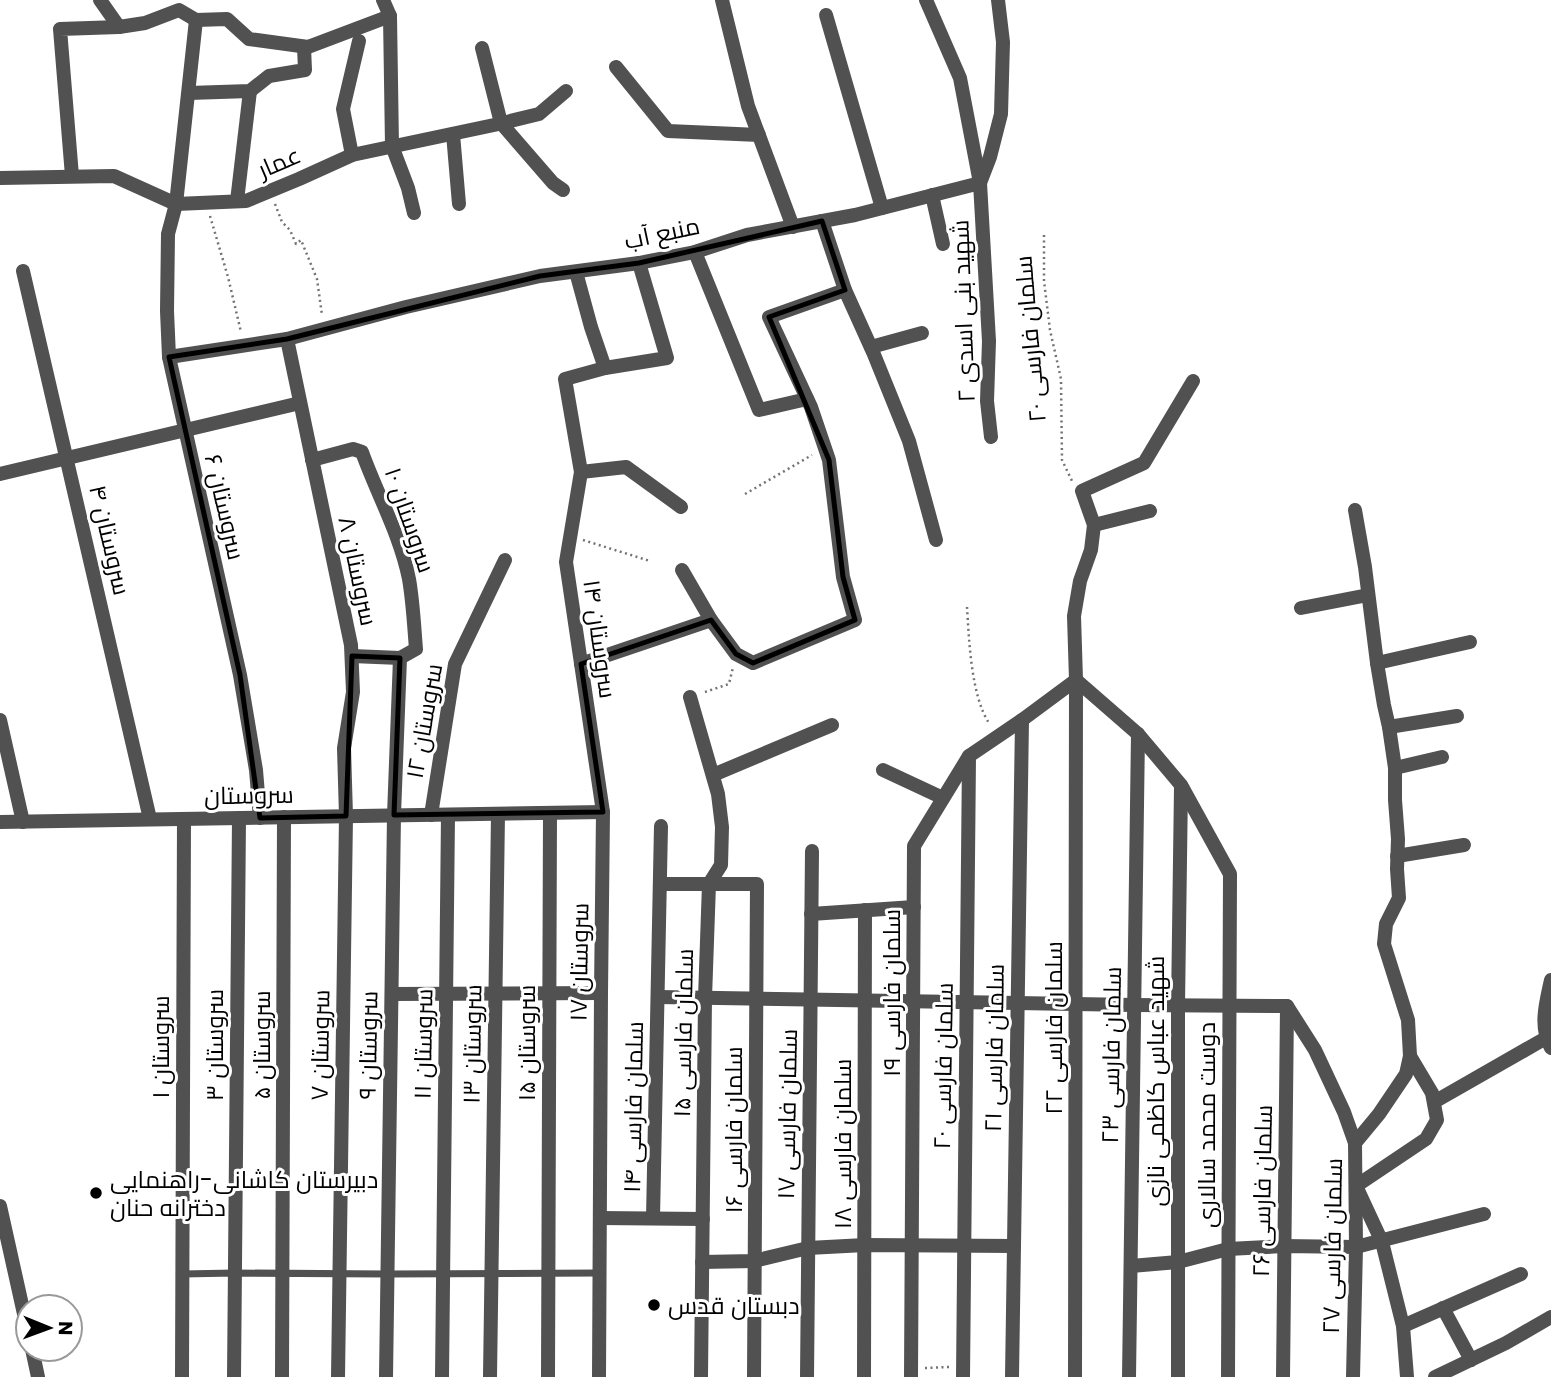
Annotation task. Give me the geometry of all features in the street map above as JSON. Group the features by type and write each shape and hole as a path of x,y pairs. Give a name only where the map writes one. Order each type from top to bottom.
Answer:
{"street":[{"path":"100,0 119,27"},
{"path":"383,0 390,16 392,146 408,187 414,213"},
{"path":"722,0 748,106 793,226"},
{"path":"926,0 960,78 981,183"},
{"path":"981,183 1001,114 1003,42 998,0"},
{"path":"72,176 60,29 119,27 145,23 179,10 196,20 227,19 249,39 308,47 390,16"},
{"path":"826,15 882,208"},
{"name":"سروستان ۶","path":"196,20 176,204 168,234 169,357 240,675 256,770 260,818"},
{"path":"352,155 343,109 359,41"},
{"path":"189,93 250,91 268,76 305,70 304,47"},
{"path":"482,48 500,123 553,183 563,190"},
{"path":"616,68 668,131 759,135"},
{"path":"237,201 250,91"},
{"name":"عمار","path":"0,178 114,176 176,204 246,201 352,155 539,114 566,91"},
{"path":"453,134 459,204"},
{"name":"منبع آب","path":"169,357 287,338 540,276 639,263 695,252 747,235 882,208 981,183"},
{"name":"شهید بنی اسدی ۲","path":"981,183 991,437"},
{"path":"932,195 943,244"},
{"path":"822,221 845,290 909,441 936,540"},
{"path":"695,252 759,410 807,399"},
{"path":"576,272 605,368 667,358 639,263"},
{"name":"سروستان ۴","path":"23,271 150,820"},
{"path":"682,570 711,620 736,654 753,663 855,620 843,577 829,460 807,399 769,317 845,290"},
{"path":"871,347 922,333"},
{"name":"سروستان ۸","path":"287,338 351,645 353,692 344,748 346,816"},
{"name":"سروستان ۱۴","path":"603,812 566,562 581,472 565,379 605,368"},
{"path":"1181,785 1138,734 1076,680 1074,616 1080,581 1091,550 1094,525 1082,491 1144,463 1193,381"},
{"path":"0,474 300,403"},
{"name":"سروستان ۱۰","path":"312,460 353,449 362,452 389,517 409,577 416,649 400,657 394,816"},
{"path":"581,472 626,467 681,508"},
{"path":"1355,510 1395,768 1398,839 1396,869 1399,898 1386,924 1384,944 1408,1020 1410,1056 1406,1074 1355,1143"},
{"path":"1094,525 1150,511"},
{"name":"سروستان ۱۲","path":"430,815 455,664 505,561"},
{"path":"1301,608 1368,595"},
{"path":"581,664 711,620"},
{"path":"1377,663 1470,642"},
{"path":"352,656 400,657"},
{"name":"سلمان فارسی ۱۹","path":"911,1373 914,846 969,755 1076,680"},
{"name":"سلمان فارسی ۲۲","path":"1074,1377 1076,680"},
{"name":"سلمان فارسی ۱۵","path":"690,697 718,794 722,827 721,865 709,884 705,998 701,1377"},
{"path":"1389,727 1457,716"},
{"path":"0,720 23,821"},
{"name":"سلمان فارسی ۲۱","path":"1012,1377 1022,720"},
{"path":"713,775 832,725"},
{"name":"سلمان فارسی ۲۳","path":"1129,1377 1138,734"},
{"name":"سلمان فارسی ۲۰","path":"963,1371 969,755"},
{"path":"1395,768 1442,757"},
{"path":"883,770 943,797"},
{"name":"دوست محمد سالاری","path":"1181,785 1230,874 1228,1377"},
{"name":"شهید عباس کاظمی نازی","path":"1178,1377 1181,785"},
{"path":"498,814 603,812"},
{"name":"سروستان ۱۷","path":"600,1218 603,812"},
{"name":"سروستان ۱۵","path":"548,1377 550,813"},
{"name":"سروستان","path":"0,822 498,814"},
{"name":"سروستان ۱۳","path":"490,1377 498,814"},
{"name":"سروستان ۱۱","path":"442,1377 448,815"},
{"name":"سروستان ۷","path":"338,1377 346,816"},
{"name":"سروستان ۹","path":"386,1377 394,816"},
{"name":"سروستان ۵","path":"282,1377 284,817"},
{"name":"سروستان ۳","path":"234,1377 240,818"},
{"name":"سروستان ۱","path":"182,1377 184,819"},
{"name":"سلمان فارسی ۱۴","path":"599,1377 600,1218 653,1218 661,826"},
{"path":"1397,856 1464,845"},
{"name":"سلمان فارسی ۱۷","path":"807,1377 811,851"},
{"path":"660,884 709,884"},
{"name":"سلمان فارسی ۱۶","path":"709,884 757,884 754,1377"},
{"path":"811,914 914,907"},
{"name":"سلمان فارسی ۱۸","path":"864,1377 865,910"},
{"path":"1434,1102 1548,1043 1544,1024 1551,980"},
{"path":"392,994 601,993"},
{"path":"657,997 1287,1006"},
{"name":"سلمان فارسی ۲۷","path":"1287,1006 1315,1050 1344,1112 1355,1143 1353,1377"},
{"name":"سلمان فارسی ۲۶","path":"1283,1377 1287,1006"},
{"path":"1407,1377 1402,1326 1382,1242 1356,1186 1426,1139 1437,1120 1432,1093 1410,1056"},
{"path":"0,1206 19,1293"},
{"path":"1131,1266 1178,1262 1228,1249 1284,1246 1356,1247 1484,1214"},
{"path":"653,1218 703,1219"},
{"path":"702,1262 754,1261 808,1248 865,1245 1014,1246"},
{"path":"1402,1326 1521,1275"},
{"path":"1443,1308 1471,1360"},
{"path":"1435,1377 1549,1323"}],"lane":[{"path":"182,1274 600,1273"}],"path":[{"path":"269,191 282,222 296,244 302,240 317,279 324,329"},
{"path":"206,203 228,277 244,345"},
{"name":"سلمان فارسی ۲۰","path":"1044,235 1044,281 1050,330 1061,379 1062,460 1072,481 1082,491"},
{"path":"745,494 810,456 826,452"},
{"path":"570,536 650,561"},
{"path":"967,607 974,683 985,718 998,736"},
{"path":"690,697 729,684 736,654"},
{"path":"911,1373 963,1371"}],"highlighted area":[{"path":"822,221 845,290 769,317 829,460 843,577 855,620 753,663 736,654 711,620 581,664 603,812 394,815 400,658 352,656 346,816 260,818 240,675 169,357 287,339 540,276 639,263"}],"place":[{"name":"دبیرستان کاشانی-راهنمایی دخترانه حنان","path":"96,1193"},
{"name":"دبستان قدس","path":"654,1305"}]}
